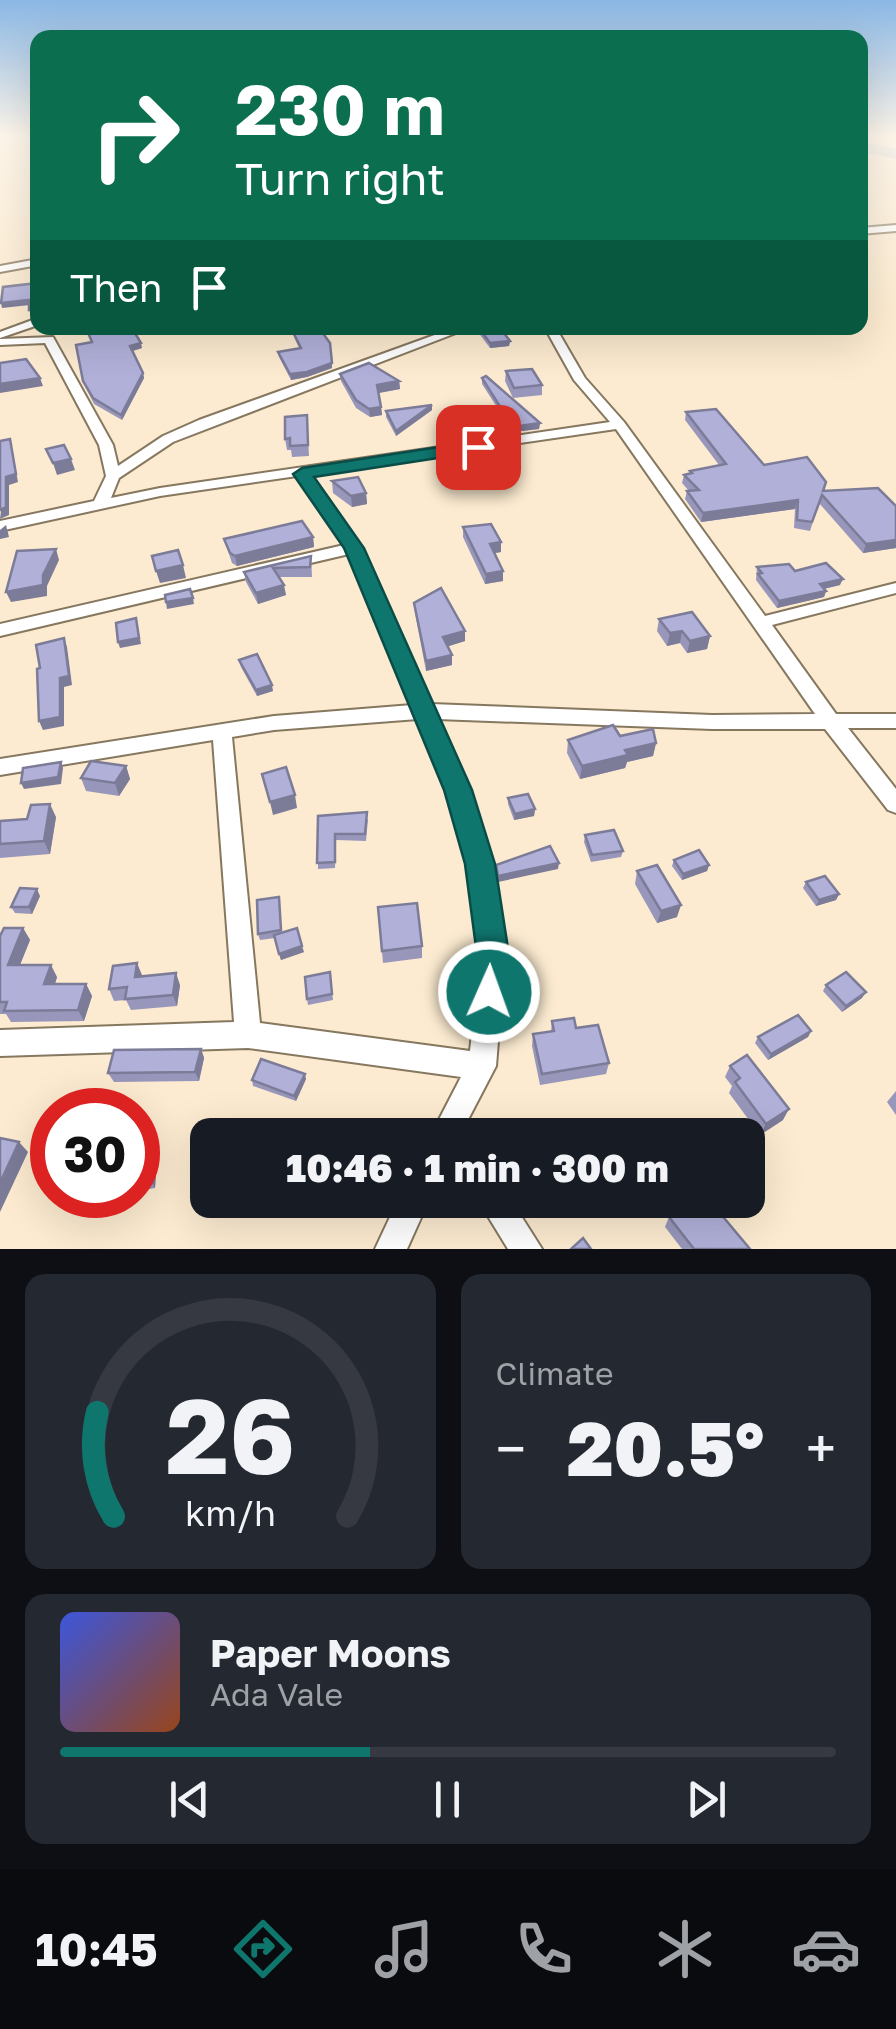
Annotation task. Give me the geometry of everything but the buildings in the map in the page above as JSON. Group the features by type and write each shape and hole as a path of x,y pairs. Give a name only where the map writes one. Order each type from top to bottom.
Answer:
{"street":[{"path":"868,230 896,228"},
{"path":"0,269 30,263"},
{"path":"0,338 30,325"},
{"path":"101,503 112,476 143,454 204,423 444,335"},
{"path":"555,335 580,380 618,425 832,723 896,804"},
{"path":"0,338 49,340 106,445 112,476"},
{"path":"0,526 101,503 618,425"},
{"path":"302,474 354,548 458,790 480,864 493,955 482,1066 455,1118"},
{"path":"0,630 354,548"},
{"path":"762,622 896,588"},
{"path":"0,767 274,723 424,712 832,723 896,721"},
{"path":"222,732 248,1034"},
{"path":"0,1044 248,1034 482,1066"},
{"path":"391,1249 406,1218"},
{"path":"504,1218 526,1249"}],"route":[{"path":"478,447 302,474 354,548 458,790 480,864 493,955 489,992"}]}
